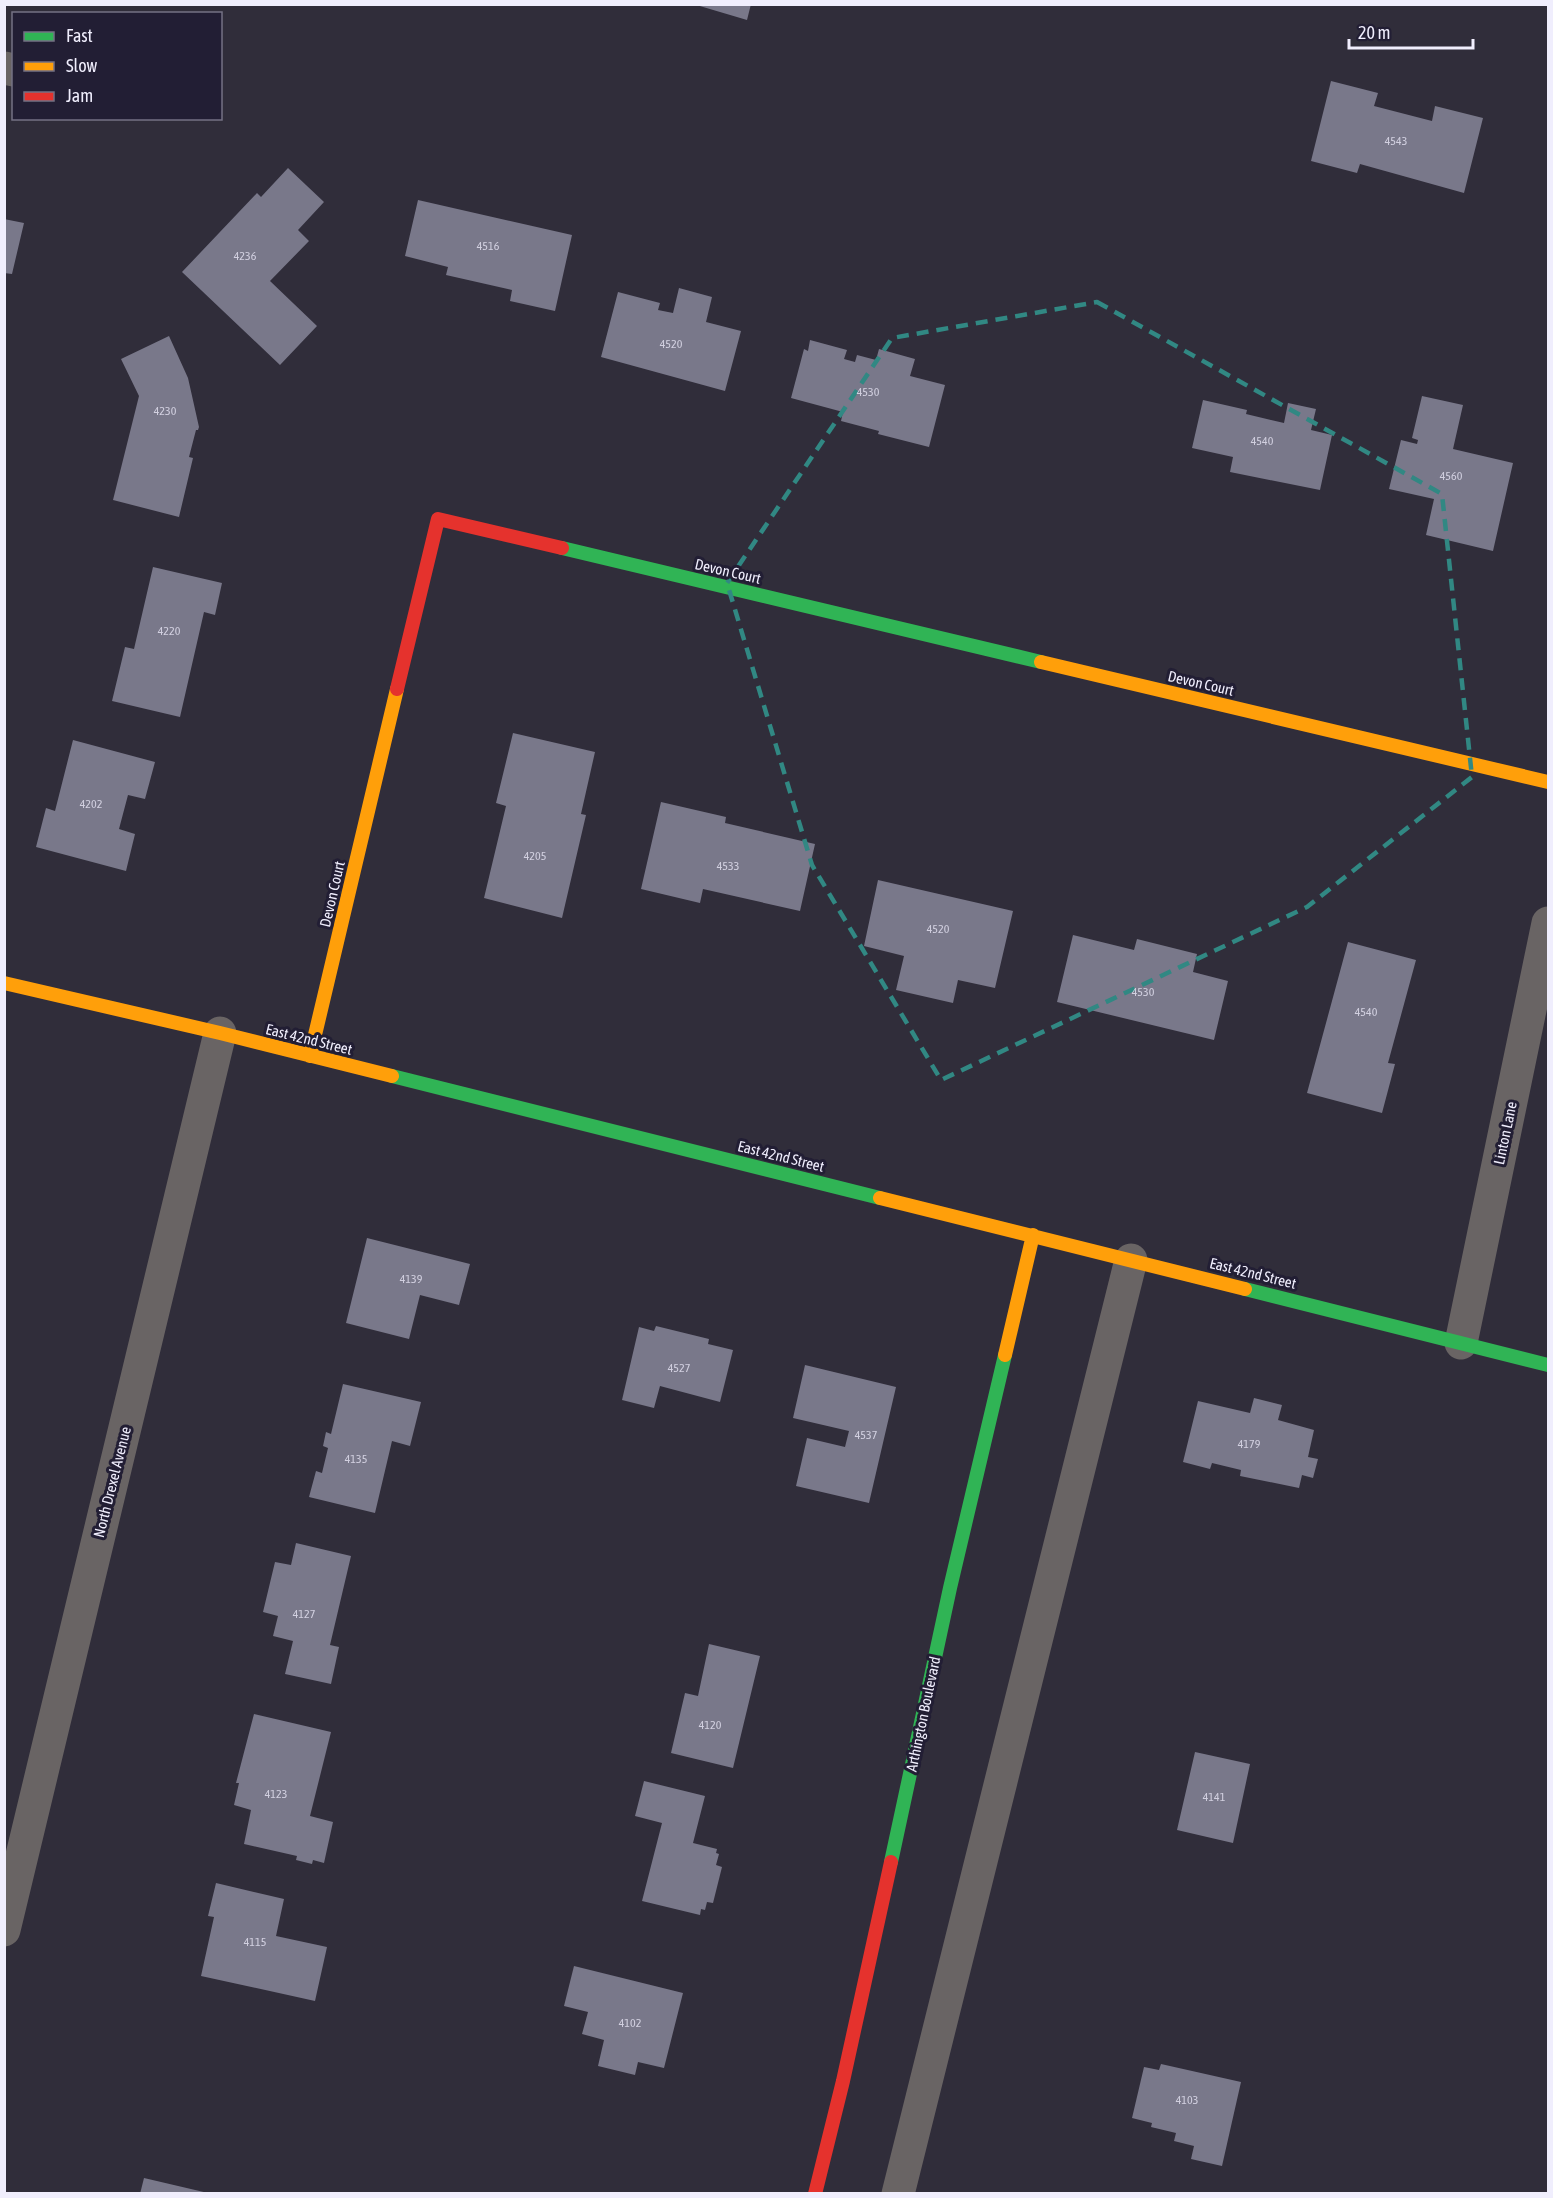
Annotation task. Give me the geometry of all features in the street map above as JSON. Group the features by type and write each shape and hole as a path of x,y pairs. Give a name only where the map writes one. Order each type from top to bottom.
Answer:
{"street":[{"name":"Devon Court","path":"310,1056 438,519 1548,782"},
{"name":"Linton Lane","path":"1461,1343 1548,923"},
{"name":"East 42nd Street","path":"4,982 220,1033 1548,1365"},
{"name":"North Drexel Avenue","path":"4,1930 220,1033"},
{"name":"Arthington Boulevard","path":"815,2193 843,2081 950,1588 1033,1235"},
{"path":"898,2193 1131,1260"}],"highlighted area":[{"path":"1097,302 1442,494 1472,777 1307,907 941,1080 812,865 727,583 892,338"}],"building":[{"path":"693,4 751,4 747,20"},
{"path":"1331,81 1378,93 1374,106 1432,121 1435,106 1483,118 1464,193 1360,164 1357,173 1311,161"},
{"path":"288,168 324,202 298,230 309,241 270,281 317,326 280,365 182,272 257,193 261,197"},
{"path":"418,200 572,235 555,311 510,301 512,290 446,275 448,267 405,256"},
{"path":"4,219 24,223 12,274 4,273"},
{"path":"679,288 712,297 706,322 741,331 725,391 601,357 618,292 660,303 658,310 673,313"},
{"path":"169,336 188,378 199,427 196,430 189,457 193,458 179,517 113,500 139,396 121,359"},
{"path":"810,340 847,350 844,359 855,362 857,355 876,360 879,349 915,359 910,376 945,385 929,447 878,434 879,431 841,421 843,412 791,398 804,349 808,351"},
{"path":"1422,396 1463,405 1453,449 1513,463 1493,551 1426,535 1434,499 1389,489 1401,440 1417,444 1418,440 1412,438"},
{"path":"1203,400 1247,410 1246,414 1284,423 1288,403 1316,409 1311,430 1332,435 1320,490 1230,472 1233,457 1192,448"},
{"path":"153,567 222,583 215,615 204,612 180,717 112,701 125,647 134,649"},
{"path":"513,733 595,752 581,814 586,815 562,918 484,898 506,806 496,803"},
{"path":"73,740 155,762 145,799 128,795 119,829 135,834 126,871 36,847 46,808 55,811"},
{"path":"661,802 726,817 725,823 815,844 800,911 703,889 700,903 641,889"},
{"path":"878,880 1013,911 995,988 958,980 953,1003 896,990 904,956 864,946"},
{"path":"1073,935 1134,950 1137,939 1197,954 1193,972 1228,981 1214,1040 1057,1002"},
{"path":"1348,942 1416,960 1388,1063 1395,1064 1382,1113 1307,1093"},
{"path":"367,1238 470,1264 459,1305 420,1295 409,1339 346,1323"},
{"path":"656,1326 709,1339 708,1344 733,1350 720,1402 660,1386 654,1408 622,1400 639,1327 654,1331"},
{"path":"805,1365 896,1387 869,1503 796,1486 807,1438 845,1447 849,1431 793,1418"},
{"path":"343,1384 421,1402 410,1446 392,1441 375,1513 309,1497 316,1471 322,1473 328,1448 323,1446 326,1432 331,1434"},
{"path":"1254,1398 1282,1405 1278,1420 1314,1430 1308,1457 1318,1459 1313,1478 1302,1475 1299,1488 1240,1476 1241,1470 1212,1463 1210,1469 1183,1462 1198,1401 1250,1413"},
{"path":"296,1543 351,1556 330,1645 339,1647 331,1684 285,1674 293,1641 273,1636 278,1616 263,1612 275,1562 291,1565"},
{"path":"709,1644 760,1656 733,1768 671,1753 685,1693 698,1696"},
{"path":"254,1714 331,1732 310,1816 333,1822 324,1863 313,1860 312,1864 296,1860 297,1856 244,1844 251,1810 234,1805 239,1783 236,1783"},
{"path":"1195,1752 1250,1764 1233,1843 1177,1830"},
{"path":"644,1781 705,1796 693,1843 717,1849 716,1853 719,1854 716,1865 722,1867 713,1903 707,1902 705,1910 701,1909 700,1915 642,1901 662,1823 635,1816"},
{"path":"216,1883 284,1899 276,1936 327,1947 315,2001 201,1976 214,1917 208,1916"},
{"path":"574,1966 683,1993 664,2068 638,2062 635,2075 598,2066 604,2040 582,2034 588,2012 564,2006"},
{"path":"1161,2064 1241,2082 1222,2166 1191,2159 1194,2146 1174,2141 1176,2133 1151,2127 1152,2123 1132,2118 1144,2067 1159,2070"},
{"path":"144,2178 208,2193 208,2194 140,2194"}],"traffic: fast":[{"path":"562,548 1041,662"},
{"path":"392,1076 880,1198"},
{"path":"1245,1289 1548,1365"},
{"path":"891,1862 950,1588 1005,1355"}],"traffic: slow":[{"path":"1041,662 1548,782"},
{"path":"310,1056 397,689"},
{"path":"4,983 392,1076"},
{"path":"880,1198 1245,1289"},
{"path":"1005,1355 1033,1235"}],"traffic: jam":[{"path":"397,689 438,519 562,548"},
{"path":"815,2194 843,2081 891,1862"}]}
